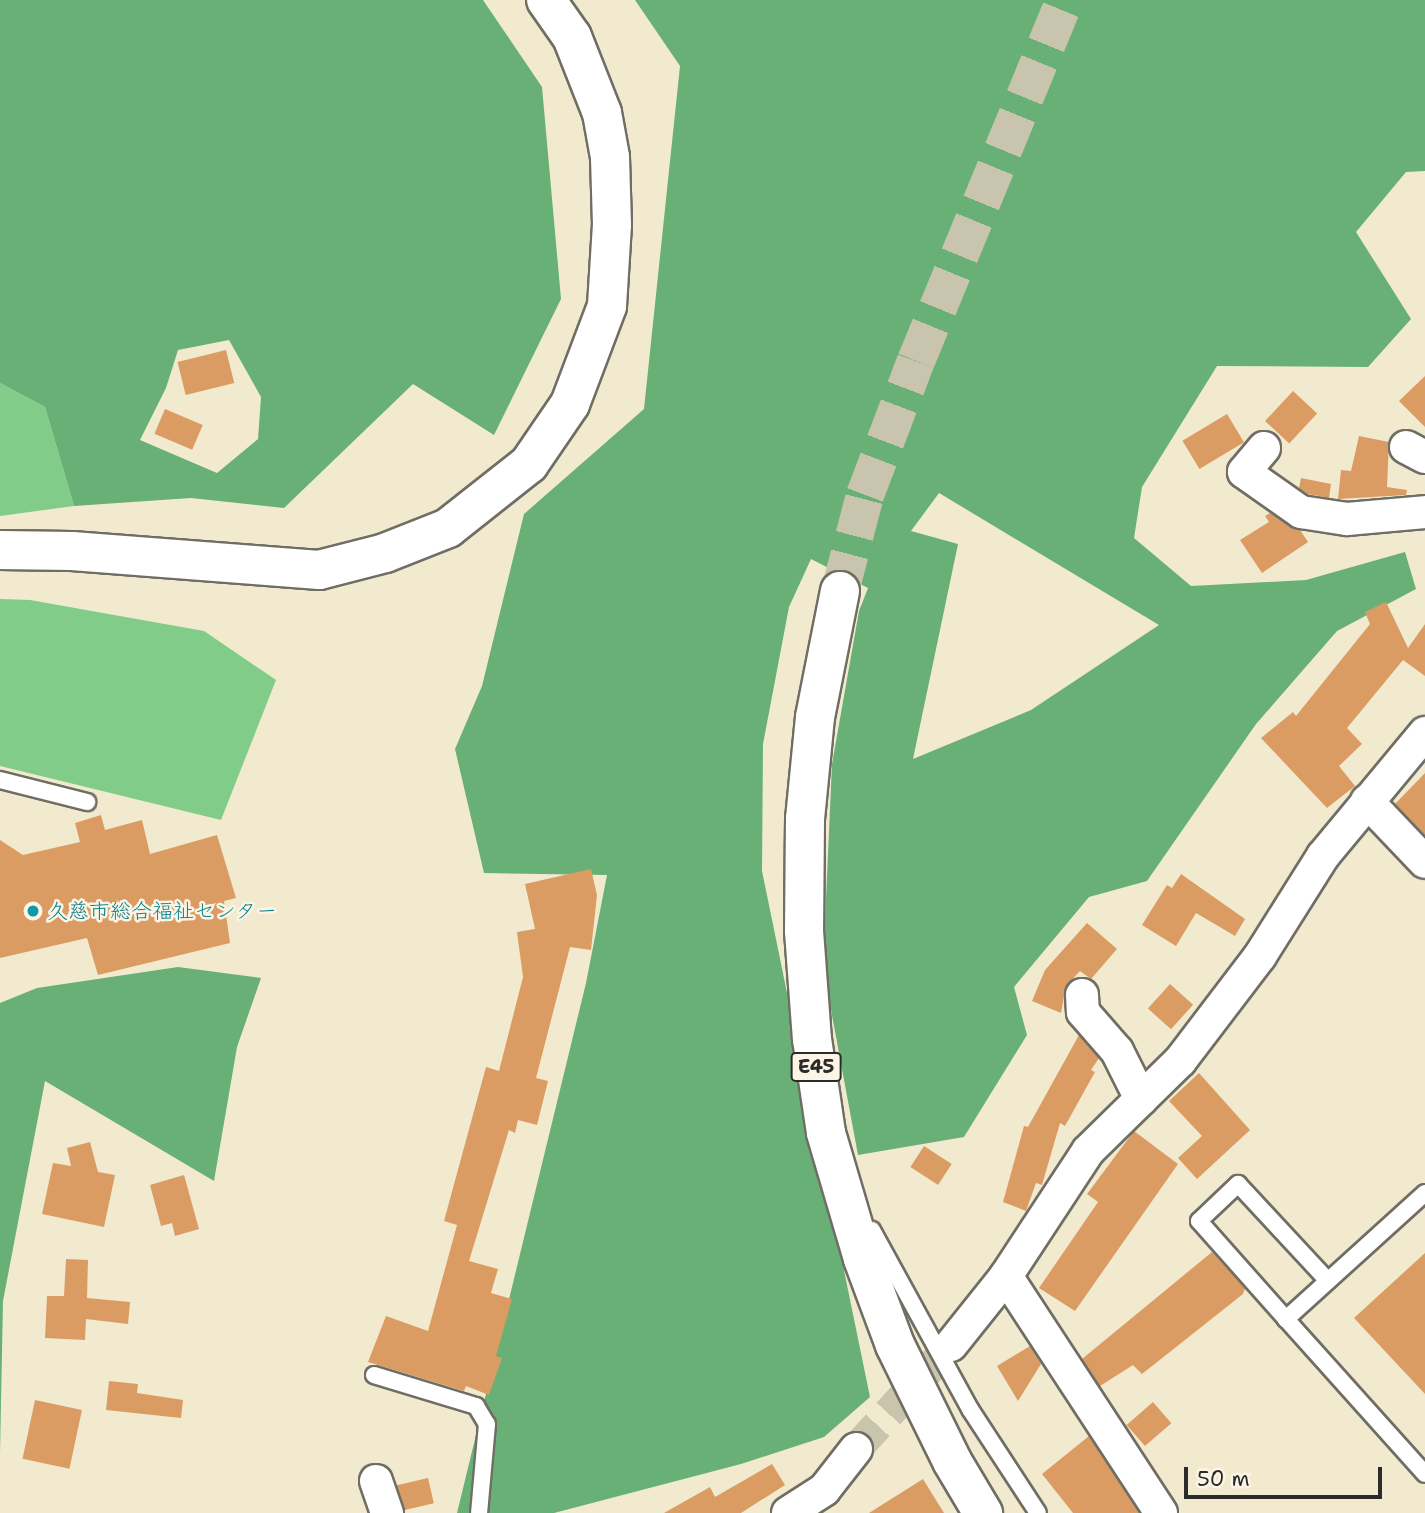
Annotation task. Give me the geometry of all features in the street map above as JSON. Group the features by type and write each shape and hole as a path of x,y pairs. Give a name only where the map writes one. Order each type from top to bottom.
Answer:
{"main road":[{"path":"0,550 72,551 319,570 385,553 448,528 529,464 570,404 607,306 612,225 610,158 602,113 572,37 546,0"},
{"name":"E45","path":"840,591 815,717 806,819 805,944 812,1039 826,1133 863,1259 895,1345 952,1461 983,1513"}],"street":[{"path":"1264,448 1244,472 1301,512 1347,519 1425,512"},
{"path":"951,1345 1006,1276 1088,1151 1180,1061 1252,967 1323,856 1425,733"},
{"path":"1367,801 1425,862"},
{"path":"1082,995 1083,1013 1117,1051 1141,1099"},
{"path":"1006,1276 1161,1513"},
{"path":"803,1509 824,1490 856,1449"},
{"path":"376,1481 387,1513"}],"lane":[{"path":"0,780 88,803"},
{"path":"826,1133 893,1276 970,1409 1038,1513"},
{"path":"1328,1281 1238,1184 1199,1221 1425,1474"},
{"path":"1286,1319 1425,1193"},
{"path":"374,1375 476,1406 487,1424 479,1513"}],"green space":[{"path":"0,0 483,0 542,87 561,299 494,435 413,384 284,508 191,498 74,506 45,407 0,383","holes":["229,340 261,397 258,439 217,473 140,440 166,388 178,350"]},
{"path":"635,0 1425,0 1425,171 1406,172 1356,232 1411,319 1368,367 1217,366 1142,487 1134,538 1191,586 1306,580 1405,552 1416,589 1337,631 1256,724 1147,881 1089,897 1014,987 1027,1035 964,1137 858,1155 823,967 832,764 859,611 868,588 811,559 789,607 763,744 762,871 870,1397 824,1437 741,1464 554,1513 457,1513 586,983 607,875 484,873 455,749 482,686 524,514 644,409 680,66","holes":["939,493 1159,625 1031,710 913,759 958,544 911,531"]},
{"path":"0,383 45,407 74,506 0,516"},
{"path":"0,599 30,600 204,631 276,680 221,820 0,766"},
{"path":"178,967 261,978 237,1047 214,1181 45,1081 3,1301 0,1454 0,1003 37,988"}],"building":[{"path":"226,350 234,383 186,395 177,362"},
{"path":"1425,376 1425,427 1399,401"},
{"path":"1293,391 1317,414 1289,443 1265,421"},
{"path":"165,409 203,425 192,450 154,434"},
{"path":"1227,414 1244,442 1199,469 1182,441"},
{"path":"1359,436 1389,442 1387,487 1407,490 1406,495 1338,499 1341,470 1351,471"},
{"path":"1301,478 1331,484 1329,498 1308,494 1299,488"},
{"path":"1270,513 1300,530 1308,542 1262,573 1240,540 1269,522 1265,516"},
{"path":"1386,602 1408,648 1425,624 1425,676 1403,660 1347,728 1362,744 1339,766 1355,786 1327,808 1261,738 1293,712 1296,716 1370,624 1365,612"},
{"path":"1425,773 1425,835 1395,804"},
{"path":"101,815 105,830 142,820 150,854 217,835 236,898 224,901 230,943 98,975 87,938 0,958 0,840 23,855 80,842 75,823"},
{"path":"591,869 597,895 591,950 570,947 536,1078 548,1081 537,1125 518,1120 515,1133 509,1130 469,1261 498,1269 491,1293 512,1299 496,1356 502,1358 489,1395 466,1386 464,1391 368,1362 386,1316 428,1331 457,1225 444,1221 486,1067 499,1071 523,977 517,932 535,929 525,884"},
{"path":"1181,874 1245,919 1235,936 1196,913 1176,946 1142,925 1167,885 1172,888"},
{"path":"1087,923 1117,949 1091,979 1080,971 1066,986 1061,1013 1032,1001 1045,970"},
{"path":"1170,984 1193,1005 1171,1029 1148,1009"},
{"path":"1079,1035 1099,1058 1091,1070 1095,1072 1065,1126 1060,1123 1042,1185 1036,1183 1026,1211 1003,1202 1024,1126 1028,1127"},
{"path":"1199,1073 1250,1130 1197,1179 1178,1158 1202,1136 1169,1101"},
{"path":"1134,1131 1178,1164 1075,1311 1039,1288 1098,1202 1087,1194"},
{"path":"90,1142 98,1172 115,1175 104,1227 42,1214 53,1163 71,1166 67,1148"},
{"path":"924,1146 952,1164 938,1185 910,1167"},
{"path":"184,1175 199,1229 175,1236 172,1223 161,1226 150,1185"},
{"path":"1212,1252 1245,1288 1243,1294 1142,1374 1133,1365 1100,1386 1082,1359"},
{"path":"1425,1253 1425,1394 1354,1318"},
{"path":"66,1259 88,1260 87,1298 130,1302 128,1324 86,1319 85,1340 45,1338 47,1296 64,1296"},
{"path":"1030,1346 1041,1364 1018,1401 997,1366"},
{"path":"109,1381 138,1384 137,1393 183,1400 181,1418 106,1410"},
{"path":"35,1400 82,1410 69,1469 23,1459"},
{"path":"1153,1402 1171,1423 1145,1446 1127,1425"},
{"path":"1089,1436 1139,1513 1073,1513 1042,1474"},
{"path":"772,1464 785,1485 741,1513 664,1513 710,1487 715,1497"},
{"path":"428,1478 434,1503 403,1511 397,1485"},
{"path":"923,1479 944,1513 869,1513"}],"tunnel":[{"path":"840,591 865,495 916,361 1065,0"},
{"path":"856,1449 951,1345"}],"place":[{"name":"久慈市総合福祉センター","path":"33,911"}]}
